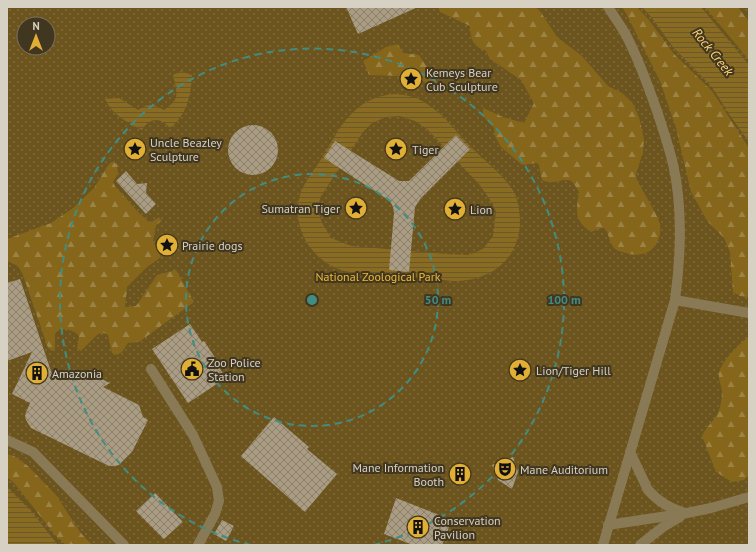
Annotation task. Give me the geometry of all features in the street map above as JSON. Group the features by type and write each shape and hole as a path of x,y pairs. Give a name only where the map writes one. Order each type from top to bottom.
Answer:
{"street":[{"path":"603,545 664,341 675,300 680,263 678,200 673,164 649,86 626,36 608,7"},
{"path":"675,300 749,313"},
{"path":"151,369 193,435 217,487 219,501 215,514 198,545"},
{"path":"7,440 33,452 124,545"},
{"path":"630,452 648,490 655,498 670,508 687,514"},
{"path":"608,525 687,514 749,497"},
{"path":"640,545 663,527 687,514"}],"green space":[{"name":"National Zoological Park","path":"7,7 749,7 749,545 7,545"},
{"path":"438,7 535,7 540,11 557,37 582,56 608,86 622,93 632,102 639,117 644,139 643,152 636,174 637,180 660,224 659,238 652,249 641,254 634,255 615,249 606,229 602,228 591,232 585,228 579,220 577,205 579,192 571,181 565,180 546,182 542,180 539,165 537,163 522,165 501,147 495,136 494,128 483,116 483,108 503,117 524,123 534,103 521,80 490,59 486,51 478,47 473,42 470,26 440,12"},
{"path":"622,7 637,7 648,19 674,54 712,91 749,148 749,297 740,296 733,292 730,252 724,238 708,222 691,192 676,128 660,81"},
{"path":"705,7 738,7 749,22 749,60"},
{"path":"398,44 403,53 419,55 445,94 423,81 400,76 369,75 363,61 386,47"},
{"path":"112,162 117,164 118,174 113,182 115,186 150,223 159,217 162,221 156,225 153,241 161,257 146,268 127,287 125,307 136,306 157,275 176,270 194,302 139,342 128,343 122,352 117,355 112,353 108,335 104,333 98,334 81,351 77,348 79,336 75,332 62,329 59,329 55,334 55,349 52,351 48,348 23,275 18,266 7,261 7,239 51,223 73,208 94,188 109,164"},
{"path":"749,337 748,476 744,480 732,482 716,472 702,436 718,414 720,408 722,391 719,377 720,368 731,353"},
{"path":"7,454 14,456 28,466 56,495 80,532 92,545 66,545 55,535 15,484 7,477"}],"water":[{"name":"Rock Creek","path":"642,7 701,7 749,65 749,142 712,87 673,47"},
{"path":"181,71 192,75 191,90 184,111 176,123 170,128 167,124 156,120 148,123 142,130 116,114 105,99 119,98 138,110 145,106 151,105 157,106 164,110 175,99 176,91 173,75"},
{"path":"395,94 408,96 416,98 433,108 500,174 510,186 517,200 520,225 518,238 513,249 507,259 499,267 478,277 453,281 357,273 330,265 321,259 307,243 299,224 298,213 298,203 303,187 337,133 351,114 370,100 381,96","holes":["400,116 415,121 426,128 479,184 493,204 496,212 493,236 483,249 469,255 351,246 331,238 322,223 317,209 321,196 363,132 372,123 386,117"]},
{"path":"7,487 31,511 58,545 7,545"}],"building":[{"path":"346,7 418,7 358,34"},
{"path":"248,125 258,125 271,132 278,145 278,155 271,168 258,175 248,175 239,171 232,164 228,155 228,145 232,136 239,129"},
{"path":"456,135 470,149 421,198 415,207 409,272 389,270 394,213 390,201 324,158 335,141 399,181 409,181"},
{"path":"126,171 137,184 147,183 146,193 156,204 146,214 116,181"},
{"name":"Amazonia","path":"20,279 53,377 70,373 80,374 82,370 110,383 103,387 139,405 143,417 148,420 132,452 119,465 109,466 31,428 25,415 30,403 12,394 32,352 7,361 7,283"},
{"name":"Zoo Police Station","path":"190,324 216,359 214,360 226,378 188,403 152,349"},
{"path":"274,417 309,447 307,449 337,474 305,512 241,456"},
{"name":"Mane Auditorium","path":"513,457 518,472 512,489 498,480 492,465"},
{"path":"155,493 183,522 164,539 136,511"},
{"name":"Conservation Pavilion","path":"396,498 452,520 442,545 413,545 384,534"},
{"path":"222,520 234,526 226,541 214,534"}],"place":[{"name":"Kemeys Bear Cub Sculpture","path":"411,79"},
{"name":"Uncle Beazley Sculpture","path":"135,149"},
{"name":"Tiger","path":"396,149"},
{"name":"Sumatran Tiger","path":"356,208"},
{"name":"Lion","path":"455,209"},
{"name":"Prairie dogs","path":"167,245"},
{"name":"Zoo Police Station","path":"192,369"},
{"name":"Lion/Tiger Hill","path":"520,370"},
{"name":"Amazonia","path":"37,373"},
{"name":"Mane Auditorium","path":"505,469"},
{"name":"Mane Information Booth","path":"460,474"},
{"name":"Conservation Pavilion","path":"418,527"}]}
